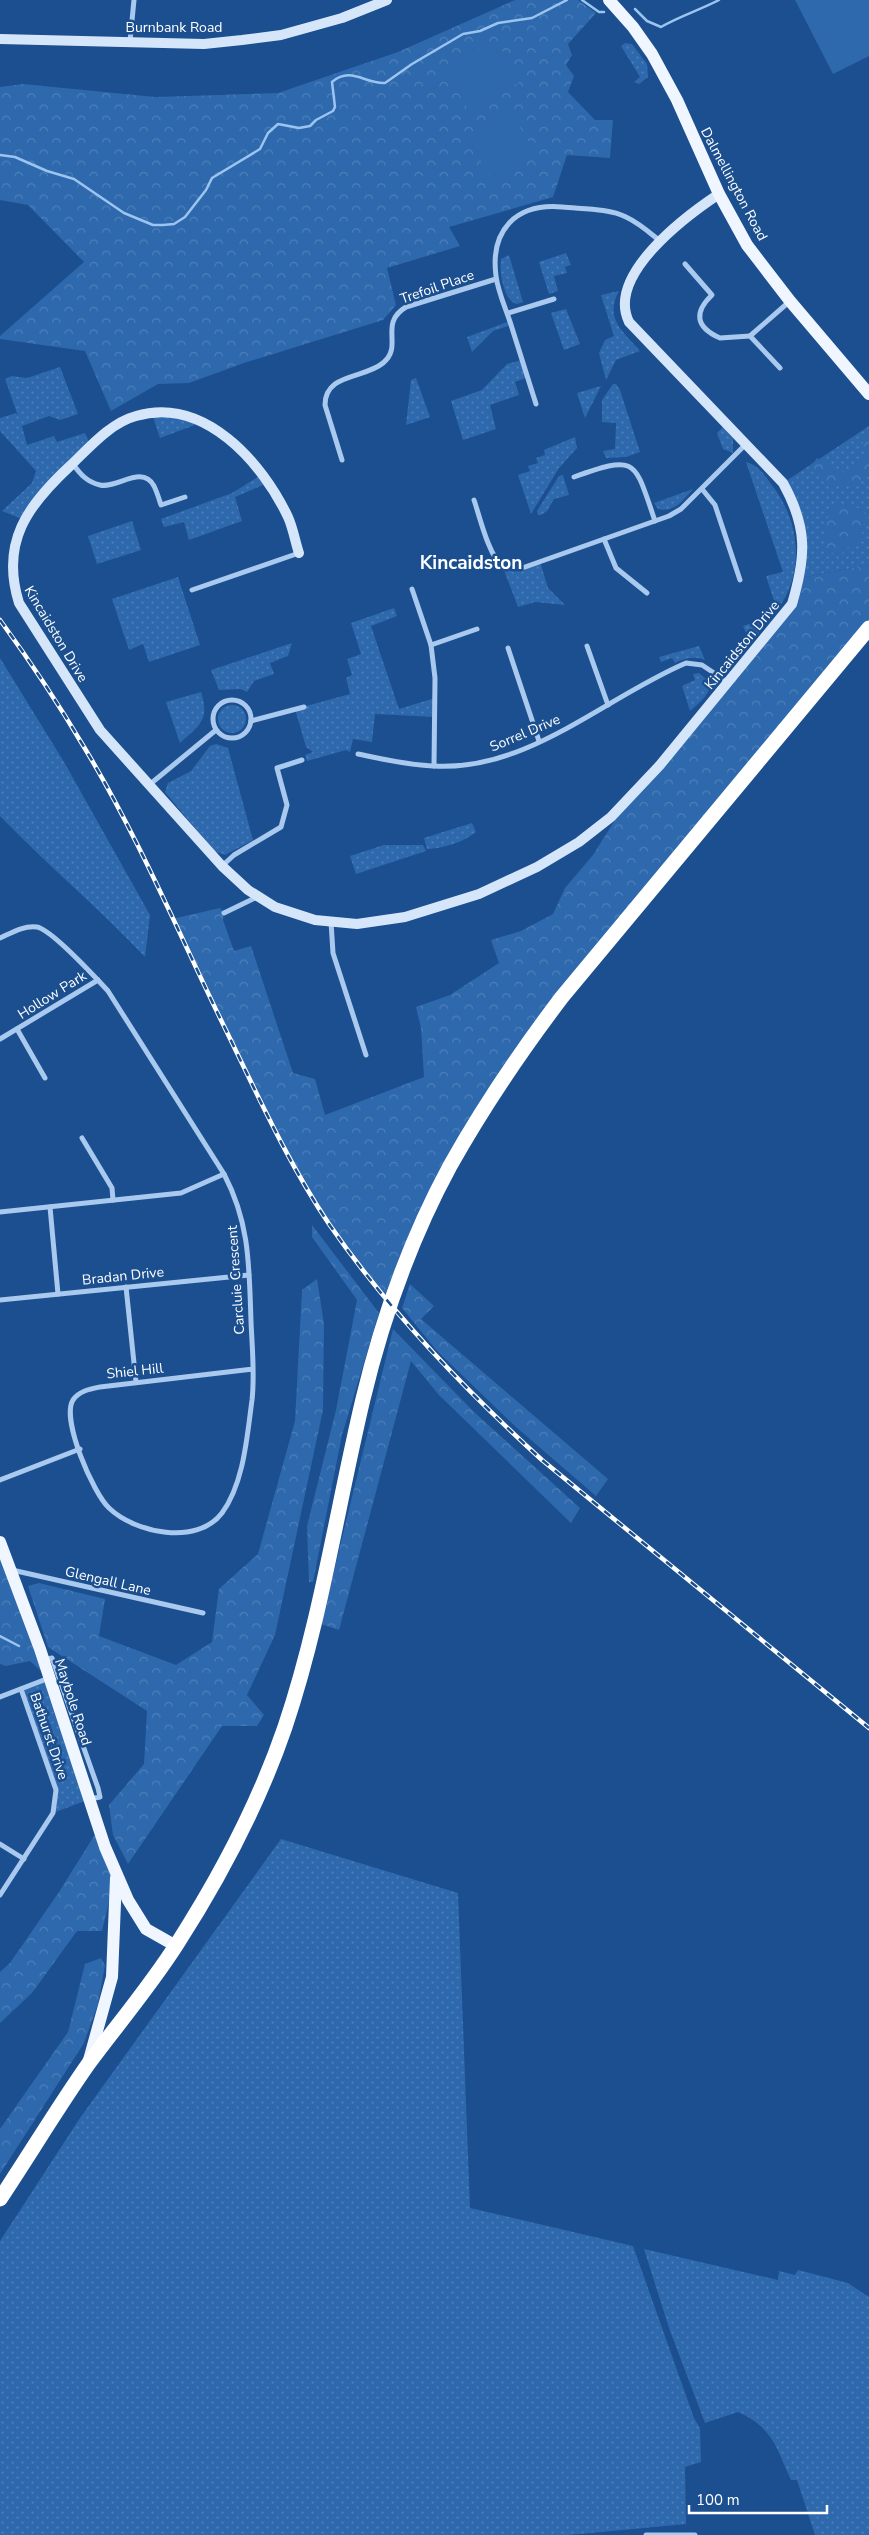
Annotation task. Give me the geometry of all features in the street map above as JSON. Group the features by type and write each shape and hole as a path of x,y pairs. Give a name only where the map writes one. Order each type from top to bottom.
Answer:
{"highway":[{"path":"0,2199 86,2067 176,1946 227,1858 264,1779 284,1728 314,1631 363,1398 377,1350 400,1279 450,1167 515,1060 562,997 869,628"}],"main road":[{"name":"Dalmellington Road","path":"609,0 633,27 652,54 677,100 719,194 747,246 790,301 869,394"},
{"name":"Maybole Road","path":"0,1542 116,1872 128,1900 146,1928 176,1946"},
{"name":"Maybole Road","path":"86,2067 112,1976 116,1872"}],"street":[{"path":"130,41 134,0"},
{"name":"Burnbank Road","path":"0,39 204,44 281,35 342,18 371,3 387,0"},
{"name":"Kincaidston Drive","path":"192,590 299,553 289,519 266,479 220,432 195,418 163,412 136,416 114,426 41,492 16,529 10,551 10,579 19,603 100,730 222,866 258,897 275,907 302,917 331,922 380,922 443,906 496,887 537,867 572,846 611,817 690,731 792,604 802,563 801,525 794,503 783,483 747,443 629,322 626,315 626,294 634,275 660,241 687,215 719,194"},
{"path":"536,404 496,279 496,251 508,224 517,216 541,206 620,214 633,220 660,241"},
{"path":"685,264 712,295 701,305 699,312 703,325 720,338 750,336 790,301"},
{"name":"Trefoil Place","path":"342,460 326,405 325,397 330,387 339,381 378,368 386,361 392,351 392,322 399,311 406,307 496,279"},
{"path":"508,313 554,299"},
{"path":"750,336 780,368"},
{"path":"474,500 494,557 502,565 514,568 525,567 655,521 682,508 747,443"},
{"path":"72,463 84,478 101,485 116,484 127,477 146,480 154,485 161,505 185,497"},
{"path":"574,478 615,463 625,464 637,473 655,521"},
{"path":"702,489 715,505 740,580"},
{"path":"604,539 616,568 647,593"},
{"path":"412,589 431,645 435,678 434,766"},
{"path":"431,645 477,629"},
{"path":"587,646 608,705"},
{"path":"508,648 539,741"},
{"name":"Sorrel Drive","path":"358,754 434,766 497,759 539,741 686,663 702,665 729,683"},
{"path":"236,700 246,706 251,721 246,732 237,737 225,737 216,730 213,713 225,701 236,700"},
{"path":"251,721 304,706"},
{"path":"149,785 216,730"},
{"path":"222,866 234,855 275,831 284,823 287,805 277,768 302,760"},
{"path":"224,913 258,897"},
{"path":"331,922 333,953 366,1055"},
{"name":"Carcluie Crescent","path":"0,938 21,928 35,927 47,930 108,991 224,1174 236,1198 244,1221 249,1275 253,1369 246,1441 238,1477 222,1513 208,1526 189,1533 172,1533 127,1520 110,1509 99,1498 80,1449"},
{"name":"Hollow Park","path":"0,1039 98,980"},
{"name":"Hollow Park","path":"17,1030 45,1078"},
{"path":"82,1138 112,1188 113,1200"},
{"path":"0,1212 182,1193 224,1174"},
{"path":"50,1207 58,1294"},
{"name":"Bradan Drive","path":"0,1300 249,1275"},
{"path":"126,1287 136,1382"},
{"name":"Shiel Hill","path":"80,1449 70,1420 73,1400 82,1392 100,1387 136,1382 253,1369"},
{"path":"0,1480 80,1449"},
{"name":"Glengall Lane","path":"10,1570 202,1613"},
{"path":"43,1660 52,1658 98,1788 100,1797 90,1799"},
{"path":"0,1696 49,1678"},
{"name":"Bathurst Drive","path":"0,1895 53,1813 56,1790 21,1689"},
{"path":"0,1844 24,1859"},
{"path":"646,2535 695,2535"}],"green space":[{"path":"515,0 578,0 596,13 568,44 572,55 566,65 574,76 568,92 595,120 613,120 610,158 567,155 553,197 449,227 460,246 387,268 396,305 383,320 244,363 189,383 158,384 111,411 85,351 0,339 0,336 84,262 28,205 0,200 0,87 23,84 155,97 278,93 398,52"},
{"path":"795,0 869,0 869,56 833,74"},
{"path":"495,39 521,81 471,113 444,71"},
{"path":"625,43 632,44 647,64 648,77 639,84 634,82 640,77 621,46"},
{"path":"509,109 536,154 493,180 465,136"},
{"path":"566,253 571,265 565,267 567,273 554,276 558,291 549,294 539,262"},
{"path":"509,255 523,302 517,304 508,297 501,278 501,259"},
{"path":"619,291 615,301 615,317 622,331 640,351 616,360 606,380 599,353 605,340 614,336 601,295"},
{"path":"566,309 580,344 564,350 551,313"},
{"path":"510,321 511,325 493,331 472,352 467,337"},
{"path":"522,360 528,377 515,382 519,395 490,405 496,429 463,440 451,401 482,390 507,364"},
{"path":"60,367 78,414 60,420 49,416 22,426 27,445 54,436 57,442 85,433 91,447 22,519 2,511 32,483 36,471 0,431 0,418 16,413 18,416 5,379 12,376 27,378"},
{"path":"416,378 430,417 406,425 411,380"},
{"path":"613,384 616,384 620,390 640,452 626,457 606,458 603,451 615,449 616,423 602,422 602,400"},
{"path":"601,386 585,418 577,393"},
{"path":"169,416 200,423 160,438 153,417"},
{"path":"869,426 869,565 800,578 803,545 783,483"},
{"path":"723,427 733,439 733,453 723,449 717,433"},
{"path":"869,427 869,476 852,485 838,486 809,470 817,458 846,474 866,452 861,438"},
{"path":"575,437 577,448 559,468 531,514 518,475 530,471 528,466 538,463 536,458 545,455 544,450"},
{"path":"746,462 763,473 781,498 793,530 796,547 792,580 777,610 766,576 783,572"},
{"path":"563,475 569,495 554,499 547,511 538,515 537,511 559,476"},
{"path":"258,477 263,485 235,497 242,521 189,540 184,522 164,527 161,519 232,493"},
{"path":"693,489 678,505 669,509 658,509 654,503"},
{"path":"851,504 869,515 861,536 841,554 827,552 825,522 835,506"},
{"path":"132,521 141,550 97,564 88,536"},
{"path":"540,562 548,588 565,605 535,602 518,607 502,565 514,568"},
{"path":"869,565 869,628 562,997 473,1128 400,1279 384,1296 329,1222 309,1189 281,1139 172,919 220,908 224,913 223,920 234,951 251,946 293,1073 315,1079 325,1115 424,1077 421,1028 416,1007 450,995 499,963 491,940 521,931 553,914 565,888 593,855 627,801 792,604 800,578"},
{"path":"178,577 200,645 149,662 143,644 129,650 112,599"},
{"path":"394,608 397,616 371,626 399,709 435,698 435,717 375,714 372,742 353,739 350,752 346,750 307,761 305,755 313,752 306,747 295,709 350,694 346,678 352,675 347,659 361,654 351,623"},
{"path":"771,616 751,644 743,626"},
{"path":"292,643 288,656 270,663 274,674 254,681 247,692 241,689 219,690 211,670"},
{"path":"699,646 705,660 690,658 675,663 672,658 661,662 659,657"},
{"path":"0,658 64,762 150,915 145,957 0,816"},
{"path":"699,673 711,683 710,688 700,702 690,711 682,686 695,680 693,674"},
{"path":"201,692 204,701 204,716 198,726 180,743 166,702"},
{"path":"232,705 242,709 246,719 242,729 232,733 222,729 218,719 222,709"},
{"path":"216,744 228,748 253,840 225,855 214,851 165,792 168,783 191,771 210,746"},
{"path":"472,823 476,832 471,836 453,844 427,849 424,838"},
{"path":"384,845 423,845 426,851 356,874 350,856"},
{"path":"312,1225 379,1313 342,1435 313,1582 309,1582 307,1526 336,1410 357,1300 312,1237"},
{"path":"317,1279 324,1324 323,1410 275,1635 247,1695 264,1715 257,1726 222,1726 128,1864 113,1835 109,1805 144,1764 147,1711 48,1647 28,1586 39,1583 105,1599 99,1636 176,1665 212,1642 219,1589 258,1554 295,1421 302,1290"},
{"path":"410,1284 434,1306 421,1319 608,1479 596,1496 516,1427 437,1351 402,1308"},
{"path":"393,1329 474,1412 580,1508 571,1523 439,1395 411,1361 339,1630 321,1624"},
{"path":"0,1541 49,1678 30,1661 6,1666 0,1664"},
{"path":"49,1678 90,1799 53,1813 56,1790 21,1689"},
{"path":"99,1828 116,1872 102,1931 77,1931 32,1993 0,2023 0,1972 10,1963 59,1892"},
{"path":"281,1839 458,1893 470,2208 633,2246 694,2418 700,2428 701,2462 685,2467 686,2524 569,2535 0,2535 0,2241 80,2118"},
{"path":"101,1958 105,1965 98,2004 84,2043 0,2174 0,2129 68,2032 85,1964"},
{"path":"644,2249 778,2280 779,2271 795,2275 798,2270 848,2283 869,2297 869,2535 815,2535 797,2480 791,2480 777,2448 766,2432 750,2418 738,2412 705,2423 669,2328"}],"waterway":[{"path":"0,155 15,157 47,171 74,179 124,213 153,225 174,224 185,217 206,190 212,178 260,149 268,133 278,124 299,128 310,126 316,120 333,111 335,107 332,82 339,77 352,76 385,83 412,64 463,34 480,31 498,23 532,18 567,0"},
{"path":"582,0 599,12 604,12"},
{"path":"635,9 647,21 661,27 719,0"},
{"path":"0,1636 19,1646"}],"railway":[{"path":"0,620 64,714 121,813 258,1097 313,1200 377,1288 456,1377 542,1460 869,1728"}],"district":[{"name":"Kincaidston","path":"471,563"}]}
